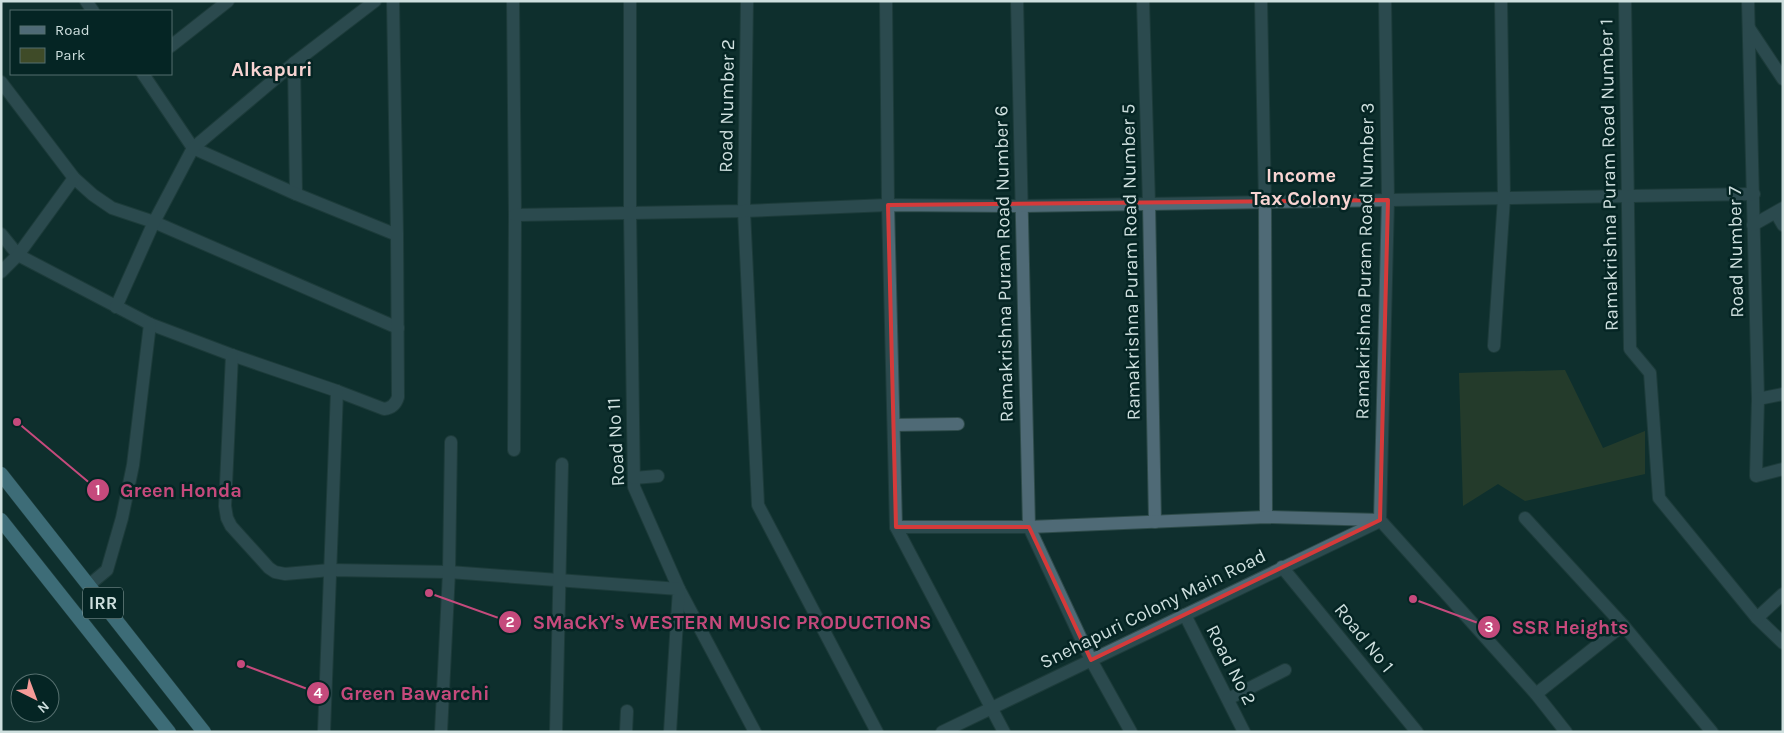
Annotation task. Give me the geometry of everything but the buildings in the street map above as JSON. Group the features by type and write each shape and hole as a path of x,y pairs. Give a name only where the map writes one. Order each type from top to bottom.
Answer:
{"highway":[{"name":"IRR","path":"1,474 204,732"},
{"name":"IRR","path":"1,520 169,732"}],"street":[{"path":"172,45 228,1"},
{"path":"116,306 154,222 193,148 294,63 375,1"},
{"path":"1,234 18,255 150,324 384,409 393,406 398,397 398,235 393,1"},
{"path":"513,1 515,215 514,450"},
{"name":"Road No 11","path":"630,1 630,213 634,486 679,589 755,732"},
{"name":"Road Number 2","path":"746,1 744,211 758,505 877,732"},
{"path":"886,1 888,205 896,527 1004,732"},
{"name":"Ramakrishna Puram Road Number 6","path":"1017,1 1029,527"},
{"name":"Ramakrishna Puram Road Number 5","path":"1143,1 1155,522"},
{"path":"1261,1 1265,203 1266,517"},
{"name":"Ramakrishna Puram Road Number 3","path":"1380,520 1388,200 1385,1"},
{"path":"1494,346 1504,198 1502,1"},
{"name":"Ramakrishna Puram Road Number 1","path":"1625,1 1630,349 1650,373 1659,498 1758,618"},
{"name":"Road Number 7","path":"1748,1 1758,399 1756,476 1783,469"},
{"path":"1749,28 1783,79"},
{"path":"294,63 296,194"},
{"path":"145,75 193,148 296,194 398,235"},
{"path":"1,82 74,178 93,195 112,208 154,222 398,328"},
{"path":"1,272 18,255 74,178"},
{"path":"515,215 744,211 888,205 1021,206 1265,203 1754,194"},
{"path":"1753,225 1779,210 1783,225"},
{"path":"89,585 107,570 122,518 132,465 150,324"},
{"path":"232,355 225,506 227,518 231,526 269,568 275,572 285,574 330,570 449,572 679,589 670,732"},
{"path":"324,732 337,391"},
{"path":"1758,399 1783,394"},
{"path":"894,425 958,424"},
{"path":"441,732 449,572 451,442"},
{"path":"556,732 562,464"},
{"path":"634,478 658,476"},
{"path":"896,527 1029,527 1266,517 1380,520 1536,694 1566,732"},
{"path":"1525,518 1623,625 1712,732"},
{"name":"Snehapuri Colony Main Road","path":"942,732 1380,520"},
{"path":"1029,527 1091,660 1131,732"},
{"name":"Road No 1","path":"1282,567 1417,732"},
{"path":"1783,594 1758,618 1783,644"},
{"name":"Road No 2","path":"1185,615 1244,732"},
{"path":"1536,694 1623,625"},
{"path":"1228,699 1285,670"},
{"path":"626,732 627,711"}],"highlighted area":[{"path":"1388,200 1380,520 1091,660 1029,527 896,527 888,205"}],"green space":[{"path":"1565,370 1603,448 1645,431 1645,474 1525,501 1498,484 1463,506 1459,373"}],"place":[{"name":"Green Honda","path":"17,422"},
{"name":"SMaCkY's WESTERN MUSIC PRODUCTIONS","path":"429,593"},
{"name":"SSR Heights","path":"1413,599"},
{"name":"Green Bawarchi","path":"241,664"}],"district":[{"name":"Alkapuri","path":"272,69"},
{"name":"Income Tax Colony","path":"1301,186"}]}
